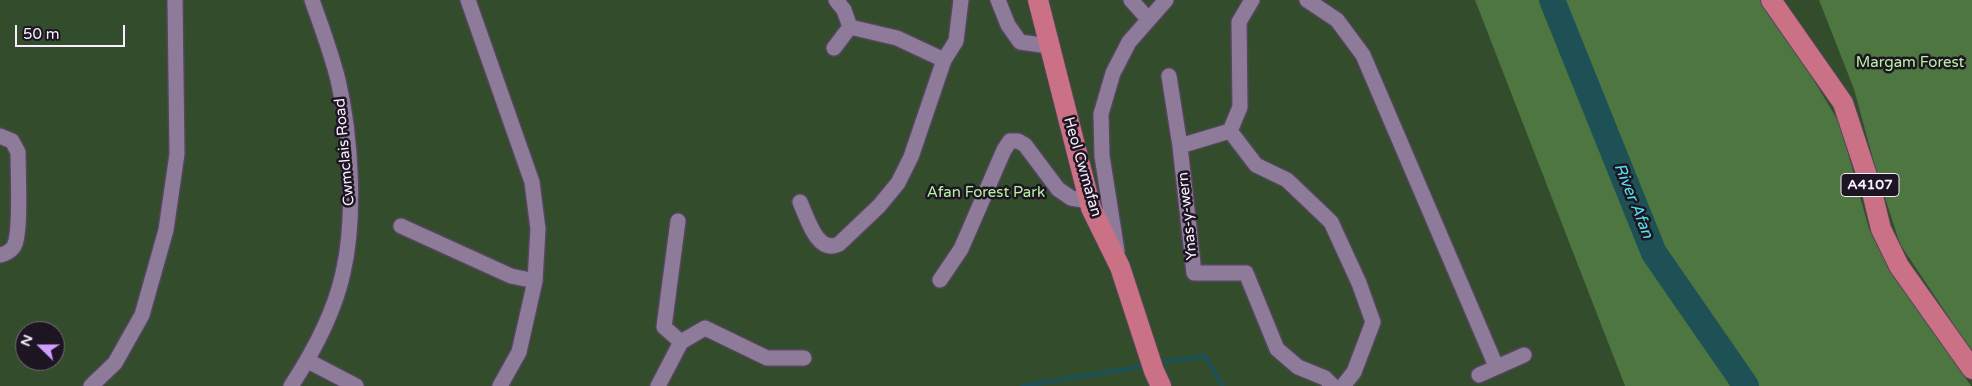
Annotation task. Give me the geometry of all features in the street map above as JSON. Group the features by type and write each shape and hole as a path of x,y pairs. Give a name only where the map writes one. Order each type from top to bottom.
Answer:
{"main road":[{"name":"Heol Cwmafan","path":"1038,0 1089,201 1120,267 1154,371 1161,386"},
{"name":"A4107","path":"1771,0 1843,103 1871,188 1881,229 1899,266 1972,369"}],"street":[{"path":"91,386 115,363 142,315 166,230 177,154 175,0"},
{"name":"Cwmclais Road","path":"291,386 308,361 319,340 343,273 348,242 350,191 344,110 331,53 312,0"},
{"path":"468,0 532,182 538,228 535,281 519,352 500,386"},
{"path":"836,0 844,10 850,27"},
{"path":"800,202 819,242 826,247 832,248 839,244 880,206 898,183 911,157 944,60 956,41 961,0"},
{"path":"998,0 1008,25 1020,42 1049,46"},
{"path":"1131,0 1148,19"},
{"path":"1120,267 1102,156 1102,114 1113,73 1129,42 1166,0"},
{"path":"1230,131 1240,107 1239,22 1252,0"},
{"path":"1307,0 1336,20 1363,55 1496,366"},
{"path":"834,48 850,27"},
{"path":"850,27 897,38 944,60"},
{"path":"1170,76 1180,146 1230,131"},
{"path":"1230,131 1256,165 1286,180 1331,222 1359,282 1373,322 1354,372 1343,386"},
{"path":"0,136 12,141 18,152 18,172 15,245 6,254 0,255"},
{"path":"940,280 961,250 1004,150 1010,141 1018,140 1025,146 1058,189 1071,198 1089,201"},
{"name":"Ynas-y-wern","path":"1180,146 1194,273 1246,273 1277,349 1298,367 1325,378 1333,386"},
{"path":"678,221 664,327 681,342"},
{"path":"401,226 510,276 535,281"},
{"path":"658,386 681,342 705,328 767,358 804,358"},
{"path":"1479,375 1524,355"},
{"path":"308,361 356,386"}],"green space":[{"name":"Afan Forest Park","path":"0,0 1972,0 1972,386 0,386"},
{"path":"1475,0 1761,0 1810,74 1840,124 1869,229 1887,265 1971,386 1625,386"},
{"name":"Margam Forest","path":"1819,0 1972,0 1972,352 1900,244 1876,170 1854,89"}],"waterway":[{"name":"River Afan","path":"1552,0 1654,253 1746,386"},
{"path":"1165,362 1205,356 1223,386"},
{"path":"1022,386 1139,367"}]}
